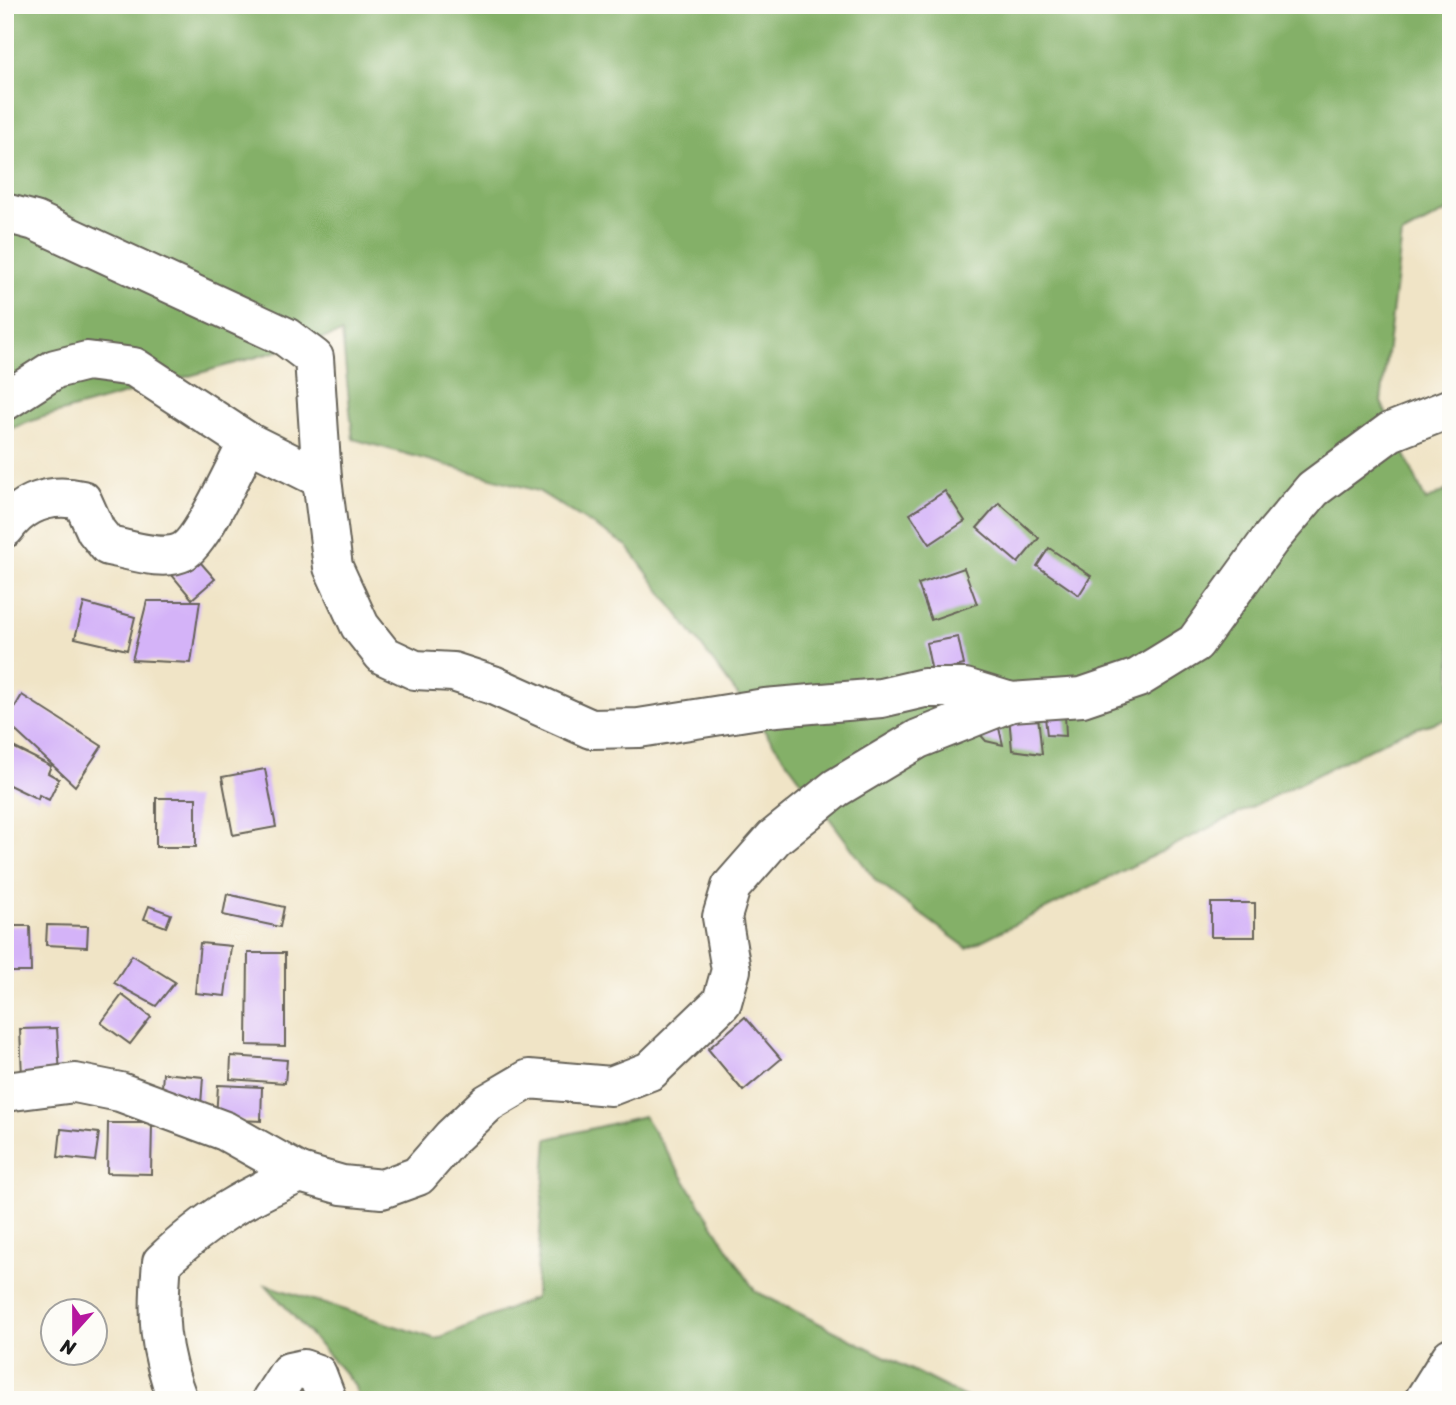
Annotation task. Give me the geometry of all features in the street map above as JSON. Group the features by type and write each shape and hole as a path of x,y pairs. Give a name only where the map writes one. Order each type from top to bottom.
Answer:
{"street":[{"path":"5,214 35,220 286,337 314,358 322,479 333,567 360,626 383,655 415,670 453,672 493,685 591,729 639,728 765,708 881,698 924,688 965,688 1011,702"},
{"path":"5,401 55,369 87,361 134,367 248,442 322,479"},
{"path":"5,1091 75,1083 120,1092 225,1131 300,1173 342,1185 382,1189 418,1176 452,1137 488,1103 529,1079 611,1086 650,1071 722,1002 731,970 722,917 732,887 774,838 836,788 918,739 1011,702 1082,697 1138,678 1195,643 1269,541 1313,489 1390,432 1451,408"},
{"path":"7,523 33,501 63,496 82,499 96,531 108,546 160,555 181,553 195,540 248,442"},
{"path":"178,1400 160,1348 158,1301 162,1262 196,1230 240,1200 300,1173"},
{"path":"1424,1400 1451,1357"},
{"path":"271,1400 289,1372 303,1369 317,1374 327,1400"}],"green space":[{"path":"5,5 1451,5 1451,209 1402,235 1381,402 1426,501 1451,488 1451,718 1403,732 967,948 876,881 627,546 538,491 353,439 342,333 40,418 5,431"},
{"path":"644,1116 755,1291 971,1400 359,1400 354,1384 266,1285 436,1339 535,1298 547,1139"}],"building":[{"path":"945,491 965,521 930,544 910,514"},
{"path":"999,503 1039,538 1018,563 977,528"},
{"path":"1049,548 1091,576 1079,595 1037,566"},
{"path":"194,555 215,579 192,599 171,574"},
{"path":"964,568 977,604 931,620 918,584"},
{"path":"147,601 200,601 191,663 132,660"},
{"path":"84,603 135,617 127,650 75,638"},
{"path":"958,637 964,665 932,672 926,643"},
{"path":"22,695 102,746 75,786 6,722"},
{"path":"1065,714 1066,736 1047,735 1045,717"},
{"path":"1009,716 1038,716 1042,754 1012,750"},
{"path":"999,728 1003,745 986,741 977,731"},
{"path":"5,743 51,766 48,773 59,779 49,800 39,795 38,799 5,783"},
{"path":"265,769 276,827 233,835 222,777"},
{"path":"156,798 196,798 196,847 156,847"},
{"path":"227,894 284,907 280,927 223,915"},
{"path":"1211,903 1255,903 1255,937 1211,937"},
{"path":"149,906 171,914 166,927 144,919"},
{"path":"47,925 88,926 87,947 46,945"},
{"path":"5,926 30,926 31,972 5,972"},
{"path":"200,943 231,946 225,996 195,993"},
{"path":"248,953 285,953 285,1046 247,1045"},
{"path":"132,955 175,982 156,1006 114,983"},
{"path":"122,995 151,1017 130,1044 101,1023"},
{"path":"745,1017 781,1059 743,1091 708,1049"},
{"path":"57,1028 60,1075 22,1077 20,1029"},
{"path":"231,1056 287,1060 285,1083 230,1079"},
{"path":"163,1073 203,1077 201,1105 161,1102"},
{"path":"218,1085 262,1087 261,1121 216,1119"},
{"path":"108,1123 152,1123 151,1174 107,1173"},
{"path":"61,1129 99,1133 95,1161 58,1157"}]}
